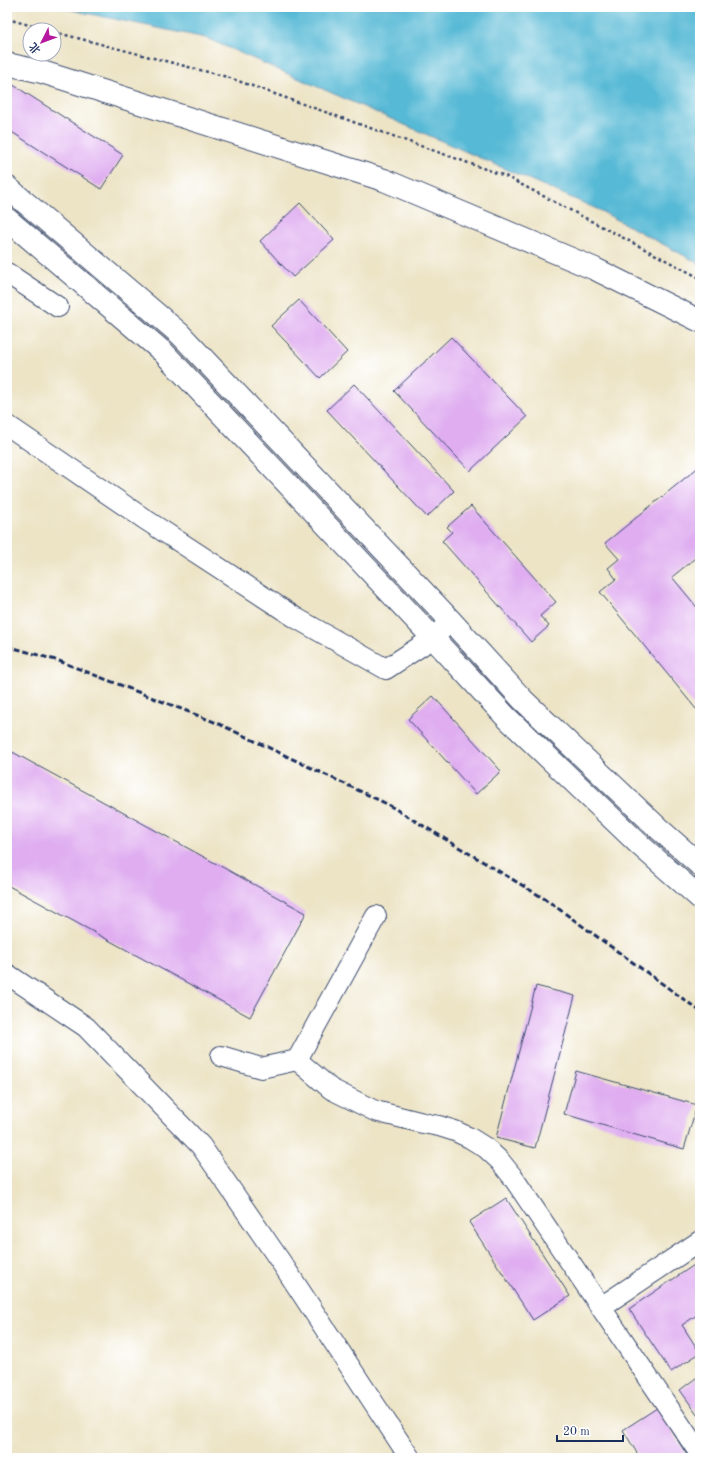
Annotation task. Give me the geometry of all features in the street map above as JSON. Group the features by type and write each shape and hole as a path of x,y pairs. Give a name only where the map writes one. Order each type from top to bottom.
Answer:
{"main road":[{"path":"7,64 42,72 384,180 595,269 700,321"},
{"path":"7,187 180,334 451,620 523,700 658,828 700,865"},
{"path":"7,219 163,352 434,638 506,717 641,846 700,898"}],"street":[{"path":"7,273 58,307"},
{"path":"7,425 146,520 296,618 386,669 434,638 451,620"},
{"path":"221,1056 261,1068 297,1060 376,916"},
{"path":"7,974 86,1027 201,1146 285,1268 410,1458"},
{"path":"297,1060 331,1089 375,1111 455,1131 486,1148 512,1176 700,1454"},
{"path":"601,1307 700,1242"}],"path":[{"path":"7,19 22,23"},
{"path":"62,34 227,77 505,176 700,278"}],"water":[{"path":"57,7 700,7 700,264 597,209 206,38"}],"building":[{"path":"7,81 123,155 101,189 7,129"},
{"path":"300,203 334,240 293,277 260,241"},
{"path":"299,300 347,352 320,378 271,326"},
{"path":"451,337 527,417 470,471 394,391"},
{"path":"354,384 454,491 427,517 327,410"},
{"path":"700,466 700,554 672,577 700,611 700,706 696,709 600,592 616,579 608,568 619,559 605,543"},
{"path":"471,506 556,602 540,616 549,626 531,642 442,541 452,532 447,527"},
{"path":"433,696 501,771 476,794 408,719"},
{"path":"7,749 306,913 250,1017 7,885"},
{"path":"536,986 575,996 535,1148 496,1138"},
{"path":"576,1071 697,1105 684,1149 564,1114"},
{"path":"506,1198 570,1296 533,1320 469,1222"},
{"path":"700,1261 700,1313 682,1325 700,1353 671,1372 629,1309"},
{"path":"700,1375 700,1418 680,1390"},
{"path":"657,1408 689,1458 640,1458 623,1430"}],"railway":[{"path":"7,646 59,661 217,723 387,804 545,899 700,1011"}]}
